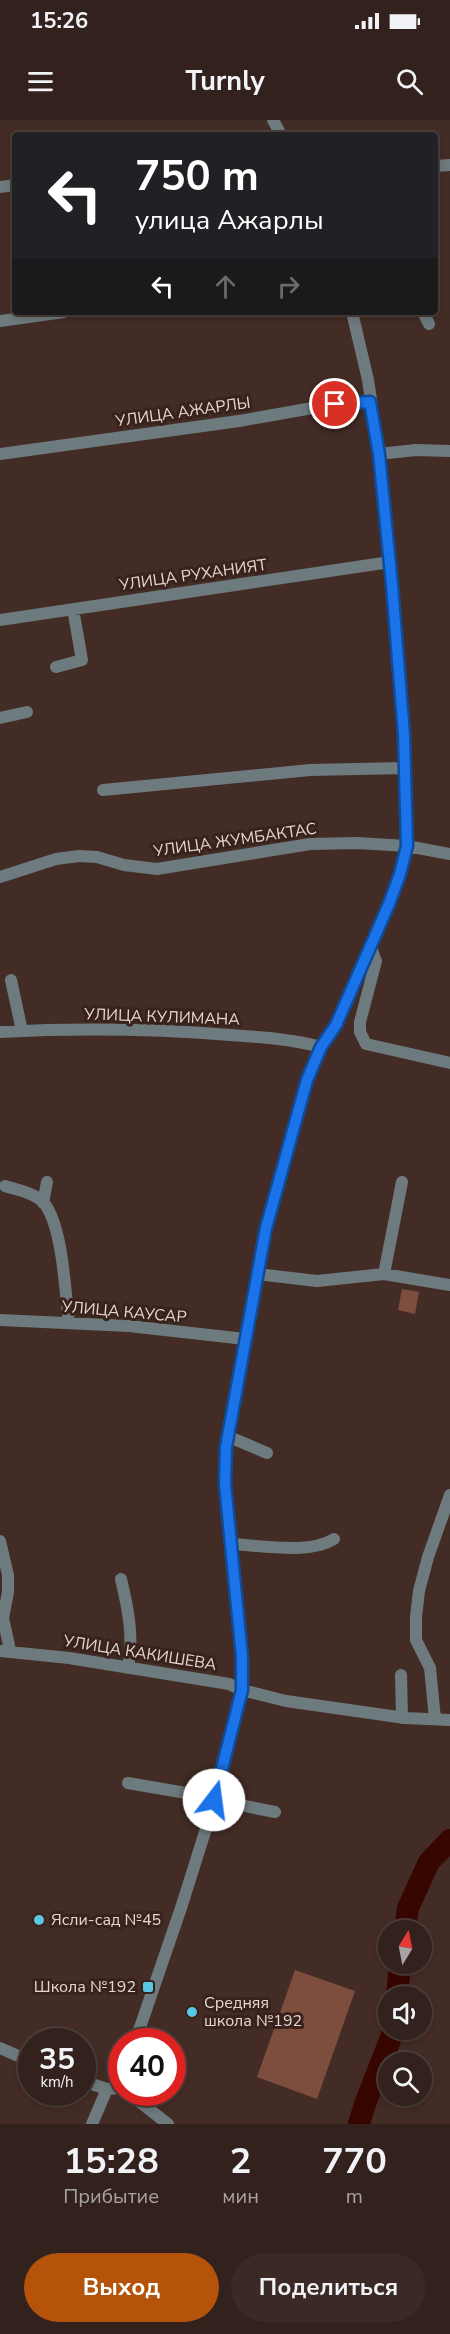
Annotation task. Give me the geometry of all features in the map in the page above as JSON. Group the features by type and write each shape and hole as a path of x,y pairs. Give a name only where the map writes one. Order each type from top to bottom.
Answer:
{"street":[{"path":"0,321 43,315"},
{"path":"140,2028 215,1799 242,1690 242,1657 225,1484 227,1436 266,1228 305,1089 321,1047 336,1025 400,874 407,846 405,768 390,562 379,454 368,380 353,315"},
{"path":"424,315 429,324"},
{"name":"УЛИЦА АЖАРЛЫ","path":"0,454 239,421 335,404 370,402"},
{"path":"379,454 416,450 450,451"},
{"name":"УЛИЦА РУХАНИЯТ","path":"0,620 390,562"},
{"path":"56,667 82,660 73,609"},
{"path":"0,718 27,712"},
{"path":"103,790 310,770 405,768"},
{"name":"УЛИЦА ЖУМБАКТАС","path":"0,877 56,860 79,856 97,857 124,865 157,869 310,844 357,843 407,846 450,854"},
{"path":"370,945 376,961 360,1022 360,1032 366,1044 450,1063"},
{"path":"11,980 22,1031"},
{"name":"УЛИЦА КУЛИМАНА","path":"0,1032 96,1030 203,1033 298,1041 321,1047"},
{"path":"43,1203 47,1182"},
{"path":"384,1274 402,1182"},
{"path":"5,1186 37,1197 53,1220 58,1239 69,1323"},
{"path":"257,1274 316,1281 384,1274 450,1285"},
{"name":"УЛИЦА КАУСАР","path":"0,1320 129,1326 245,1339"},
{"path":"227,1436 267,1453"},
{"path":"435,1719 430,1668 416,1640 416,1617 419,1591 428,1557 450,1495"},
{"path":"230,1544 288,1547 321,1545 334,1539"},
{"path":"0,1541 8,1575 8,1593 3,1618 5,1651"},
{"path":"121,1579 130,1613 128,1668"},
{"name":"УЛИЦА КАКИШЕВА","path":"5,1651 228,1684 242,1690 286,1701 402,1718 450,1720"},
{"path":"401,1675 402,1718"},
{"path":"128,1783 275,1812"},
{"path":"0,2048 18,2056"},
{"path":"92,2124 107,2090 96,2086"},
{"path":"145,2106 168,2124"}],"shaded area":[{"path":"402,1289 419,1292 415,1314 398,1310"},
{"path":"295,1970 355,1991 317,2099 257,2077"}],"waterway":[{"path":"406,1920 408,1908 429,1862 450,1840"},
{"path":"398,1986 399,1974"},
{"path":"359,2124 390,2040"}],"place":[{"name":"Ясли-сад №45","path":"39,1920"},
{"name":"Школа №192","path":"148,1987"},
{"name":"Средняя школа №192","path":"192,2012"}],"route":[{"path":"214,1800 242,1690 242,1657 225,1484 226,1447 266,1228 307,1080 321,1047 336,1025 389,904 407,846 400,675 379,454 370,402 335,404"}]}
